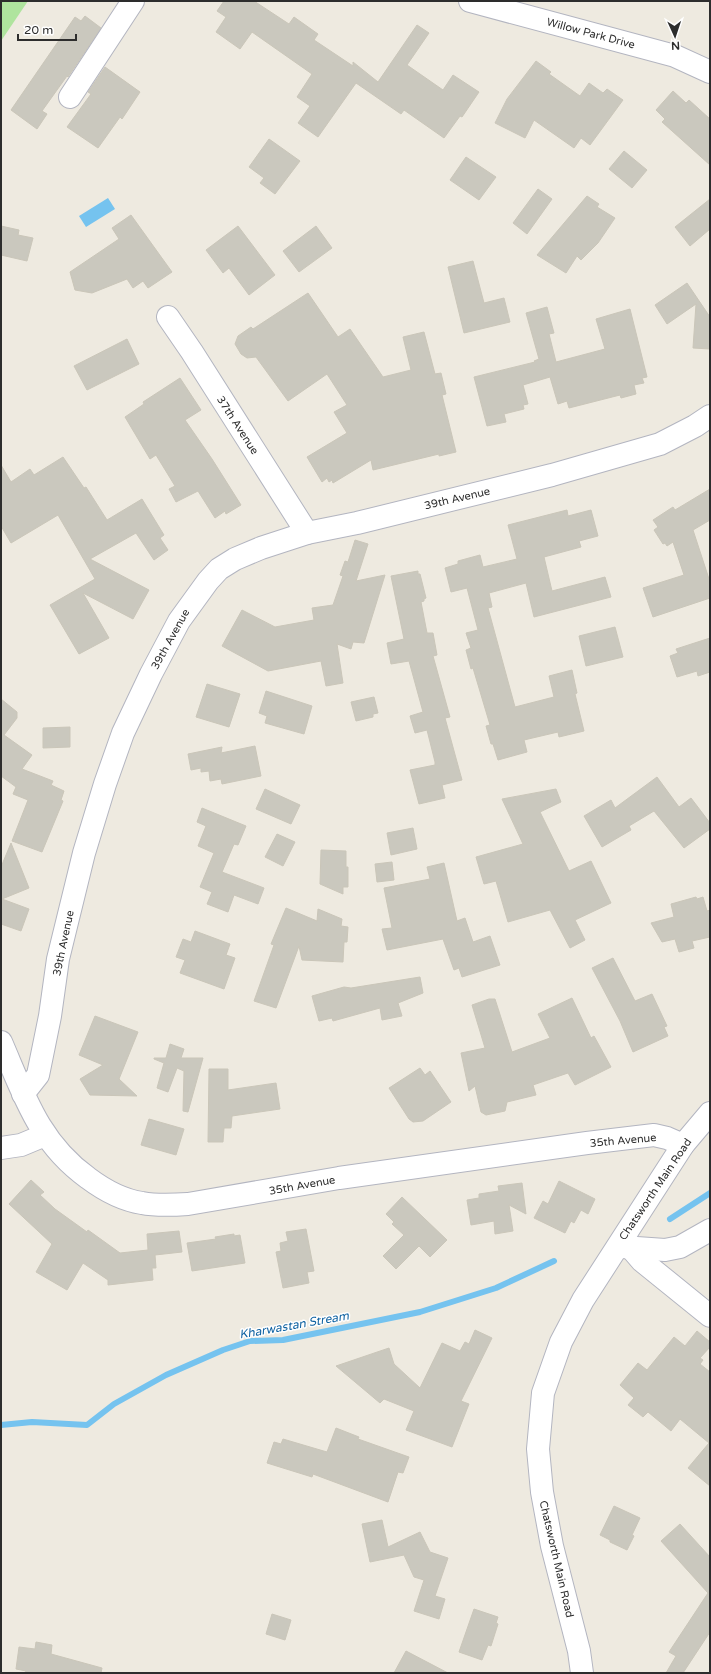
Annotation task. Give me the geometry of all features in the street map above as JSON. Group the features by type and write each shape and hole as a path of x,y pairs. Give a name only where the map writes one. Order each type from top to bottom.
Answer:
{"street":[{"path":"70,97 133,1"},
{"name":"Willow Park Drive","path":"470,1 675,56 710,72"},
{"name":"37th Avenue","path":"168,317 192,352 307,533"},
{"name":"39th Avenue","path":"23,1094 38,1075 50,1016 58,959 84,853 98,805 124,733 151,674 179,621 208,581 220,569 234,559 254,550 307,533 357,523 603,461 660,444 695,426 710,416"},
{"name":"35th Avenue","path":"1,1042 23,1094 45,1135 61,1155 78,1171 96,1184 129,1200 143,1204 166,1205 220,1199 339,1178 615,1139 654,1135 667,1138 683,1145"},
{"name":"Chatsworth Main Road","path":"582,1673 578,1644 552,1546 542,1492 538,1449 543,1393 561,1342 583,1300 623,1247 683,1145 710,1113"},
{"path":"1,1148 21,1145 45,1135"},
{"name":"Chatsworth Main Road","path":"623,1247 665,1250 680,1246 710,1230"},
{"name":"Chatsworth Main Road","path":"623,1247 710,1316"}],"green space":[{"path":"1,1 28,1 1,41"}],"water":[{"path":"108,198 115,209 86,227 79,216"}],"building":[{"path":"224,1 254,1 289,24 294,17 318,34 314,40 353,66 353,62 378,82 417,25 429,33 407,65 443,90 453,75 479,92 462,117 460,116 444,138 404,110 401,114 356,83 318,137 298,123 310,106 297,97 312,74 252,32 240,49 216,32 226,17 217,11"},
{"path":"85,16 101,28 68,77 67,76 42,111 47,114 37,129 11,110 75,17 81,21"},
{"path":"536,61 551,72 549,74 580,96 589,83 603,93 607,89 623,100 590,145 581,138 574,148 534,120 525,138 495,123 507,99"},
{"path":"105,67 140,92 122,119 120,117 98,148 67,127 91,94 88,92"},
{"path":"673,91 686,103 689,100 710,119 710,165 662,122 665,119 656,110"},
{"path":"269,139 300,161 275,194 260,183 264,178 249,167"},
{"path":"624,151 647,170 632,188 609,169"},
{"path":"466,157 496,177 479,200 450,180"},
{"path":"538,189 552,199 527,234 513,223"},
{"path":"587,196 599,204 597,207 615,218 598,243 581,260 577,256 566,273 537,255"},
{"path":"710,199 710,229 690,246 675,227"},
{"path":"131,215 172,272 148,288 143,281 133,288 127,279 92,293 75,290 70,272 119,239 112,228"},
{"path":"1,226 19,230 18,235 33,238 27,261 1,255"},
{"path":"238,226 275,275 249,295 229,268 223,273 206,250"},
{"path":"316,226 332,248 299,272 283,251"},
{"path":"473,261 484,303 504,298 510,322 464,333 448,267"},
{"path":"687,283 710,317 710,349 693,348 696,304 667,324 655,305"},
{"path":"308,293 338,337 350,329 383,377 411,370 403,337 424,332 435,374 441,373 446,394 442,395 456,452 439,456 439,454 373,470 371,460 333,483 332,480 329,482 327,478 322,482 307,457 347,433 334,412 347,405 327,374 288,401 256,357 247,358 241,354 235,344 238,336 251,327 253,329"},
{"path":"547,307 554,333 549,334 556,362 605,349 596,319 630,309 647,377 642,378 644,383 634,385 636,394 621,398 620,395 569,408 567,401 558,404 550,377 523,385 528,404 523,405 524,409 504,414 506,422 487,426 474,377 535,362 534,361 539,359 526,313"},
{"path":"127,339 139,364 87,390 74,366"},
{"path":"180,378 201,410 185,420 241,505 226,514 225,511 215,518 198,491 176,502 169,489 175,486 156,455 150,459 125,417 144,404 143,402"},
{"path":"63,457 84,488 86,487 107,520 142,499 164,535 160,538 168,550 154,560 136,533 90,559 149,590 133,619 83,593 109,638 79,654 50,605 95,579 58,515 11,543 1,526 1,465 11,482 30,469 34,475"},
{"path":"710,489 710,520 693,530 710,582 710,598 653,617 643,588 684,575 673,542 667,546 665,543 663,544 654,530 658,527 653,520 673,507 675,510"},
{"path":"567,510 568,516 591,510 598,536 579,541 581,547 544,557 552,591 605,577 611,597 534,617 526,583 489,593 492,607 488,608 515,707 554,697 549,676 572,670 577,693 575,694 584,731 559,737 558,732 524,740 527,752 498,760 493,744 491,744 486,726 490,725 466,650 471,648 466,633 478,630 467,588 451,592 445,568 458,564 458,561 480,555 483,567 517,559 508,525"},
{"path":"355,540 368,544 356,581 385,575 364,643 353,642 351,649 337,644 343,683 326,686 321,661 268,671 222,646 242,610 275,627 314,620 312,608 333,605 343,576 340,575 345,561 348,562"},
{"path":"418,571 426,598 421,602 427,633 433,633 437,655 433,656 450,717 445,718 462,780 442,785 445,798 419,804 410,770 435,765 435,762 427,730 415,733 410,716 423,712 409,661 391,664 387,643 404,639 391,576"},
{"path":"615,627 623,657 586,666 579,636"},
{"path":"710,638 710,672 698,676 697,671 677,677 670,656 678,653 676,649"},
{"path":"207,684 240,694 229,727 196,717"},
{"path":"266,691 312,706 304,734 265,723 267,716 259,713"},
{"path":"374,697 378,713 373,714 373,717 356,721 351,702"},
{"path":"1,699 17,712 17,718 4,735 32,755 22,769 53,781 51,785 64,791 61,800 63,801 42,852 12,841 28,800 13,794 16,787 1,776"},
{"path":"70,727 70,747 43,748 43,728"},
{"path":"255,746 261,776 222,784 221,779 210,781 209,771 201,772 201,768 191,770 188,754 222,747 221,753"},
{"path":"657,777 679,807 691,798 710,823 710,829 684,848 654,811 629,826 631,830 602,847 584,816 611,800 615,808"},
{"path":"265,789 300,805 291,824 256,809"},
{"path":"556,789 561,802 540,812 569,871 591,861 611,903 575,920 585,940 570,948 550,910 508,922 496,881 484,884 476,857 523,844 502,799"},
{"path":"202,808 246,826 238,845 234,844 222,872 264,888 258,904 234,895 228,912 207,904 212,892 200,887 214,853 198,846 206,826 197,822"},
{"path":"413,828 417,849 391,855 387,833"},
{"path":"277,834 295,842 283,866 265,857"},
{"path":"11,843 29,888 2,899 29,909 21,931 1,924 1,867"},
{"path":"321,850 346,851 348,887 343,887 343,894 320,884"},
{"path":"392,862 394,880 377,882 375,864"},
{"path":"444,863 457,921 465,918 473,942 490,936 500,965 462,977 459,968 454,970 443,939 387,950 382,929 392,928 384,888 430,879 427,867"},
{"path":"696,897 697,899 703,897 707,911 710,910 710,937 692,941 694,948 679,952 675,939 662,942 651,923 674,917 671,904"},
{"path":"286,908 317,921 318,909 342,919 341,926 348,927 347,942 344,942 343,962 302,960 299,946 276,1008 254,1001 274,945 271,944"},
{"path":"195,931 230,944 226,955 235,958 224,989 180,973 185,960 176,957 183,939 191,942"},
{"path":"613,958 635,1001 652,994 667,1026 664,1027 668,1036 633,1052 620,1021 592,968"},
{"path":"420,977 423,993 398,1003 402,1016 382,1020 380,1008 333,1021 332,1018 319,1021 312,996 344,987 351,988"},
{"path":"572,998 591,1038 594,1036 611,1067 575,1085 568,1073 533,1085 536,1095 507,1102 505,1111 486,1115 481,1112 475,1086 469,1091 461,1053 485,1048 472,1005 489,999 495,999 512,1052 550,1038 538,1014"},
{"path":"95,1016 138,1032 119,1079 137,1096 90,1095 80,1079 103,1065 79,1055"},
{"path":"170,1044 184,1049 181,1058 203,1058 188,1112 183,1111 184,1071 177,1068 168,1092 157,1088 164,1063 154,1058 166,1058"},
{"path":"420,1068 425,1075 430,1071 451,1102 423,1121 413,1122 409,1119 389,1088"},
{"path":"209,1069 228,1069 228,1090 276,1083 280,1109 232,1116 231,1128 224,1128 223,1142 208,1142"},
{"path":"149,1119 184,1129 176,1155 141,1145"},
{"path":"31,1180 44,1192 40,1195 55,1209 120,1253 148,1250 147,1234 179,1231 182,1252 155,1255 156,1268 152,1268 153,1280 108,1285 108,1280 83,1263 67,1290 36,1272 52,1244 9,1204"},
{"path":"559,1181 595,1199 588,1214 581,1210 574,1223 571,1221 565,1233 534,1218 543,1201 548,1204"},
{"path":"522,1183 526,1214 509,1205 513,1231 495,1234 494,1221 471,1225 467,1200 479,1198 479,1194 499,1191 498,1186"},
{"path":"402,1197 447,1240 430,1257 419,1246 396,1269 383,1256 404,1235 392,1224 394,1222 386,1214"},
{"path":"306,1229 314,1271 307,1272 309,1283 283,1288 276,1252 281,1251 280,1243 288,1241 286,1232"},
{"path":"234,1234 234,1236 240,1235 245,1263 192,1271 187,1243 216,1239 215,1237"},
{"path":"475,1330 492,1338 461,1401 469,1404 452,1447 406,1430 414,1411 384,1399 380,1403 336,1366 389,1348 394,1364 420,1388 442,1343 460,1351 465,1342 469,1344"},
{"path":"697,1331 710,1342 710,1347 700,1358 703,1360 700,1364 710,1372 710,1486 688,1468 709,1443 680,1419 671,1431 648,1412 643,1417 628,1405 634,1398 620,1385 638,1363 647,1370 674,1337 685,1346"},
{"path":"336,1428 359,1437 358,1439 409,1457 403,1473 398,1472 388,1502 313,1474 312,1477 267,1463 274,1442 281,1444 283,1439 327,1452"},
{"path":"614,1506 640,1518 632,1535 634,1536 627,1550 610,1542 610,1540 600,1535"},
{"path":"382,1520 388,1547 420,1532 430,1552 448,1558 435,1596 445,1599 439,1619 414,1611 424,1580 414,1577 404,1555 370,1562 362,1524"},
{"path":"680,1524 710,1557 710,1632 683,1673 666,1673 676,1656 669,1652 708,1593 661,1541"},
{"path":"474,1609 498,1617 496,1623 498,1624 491,1646 488,1645 482,1660 459,1652"},
{"path":"272,1614 291,1620 285,1640 266,1634"},
{"path":"36,1642 52,1645 51,1654 102,1668 101,1673 25,1673 26,1671 16,1669 19,1647 35,1649"},
{"path":"406,1651 448,1673 394,1673"}],"waterway":[{"name":"Kharwastan Stream","path":"670,1219 710,1193"},
{"name":"Kharwastan Stream","path":"1,1425 32,1422 87,1425 114,1404 166,1375 223,1350 250,1341 283,1340 420,1312 496,1288 554,1261"}]}
